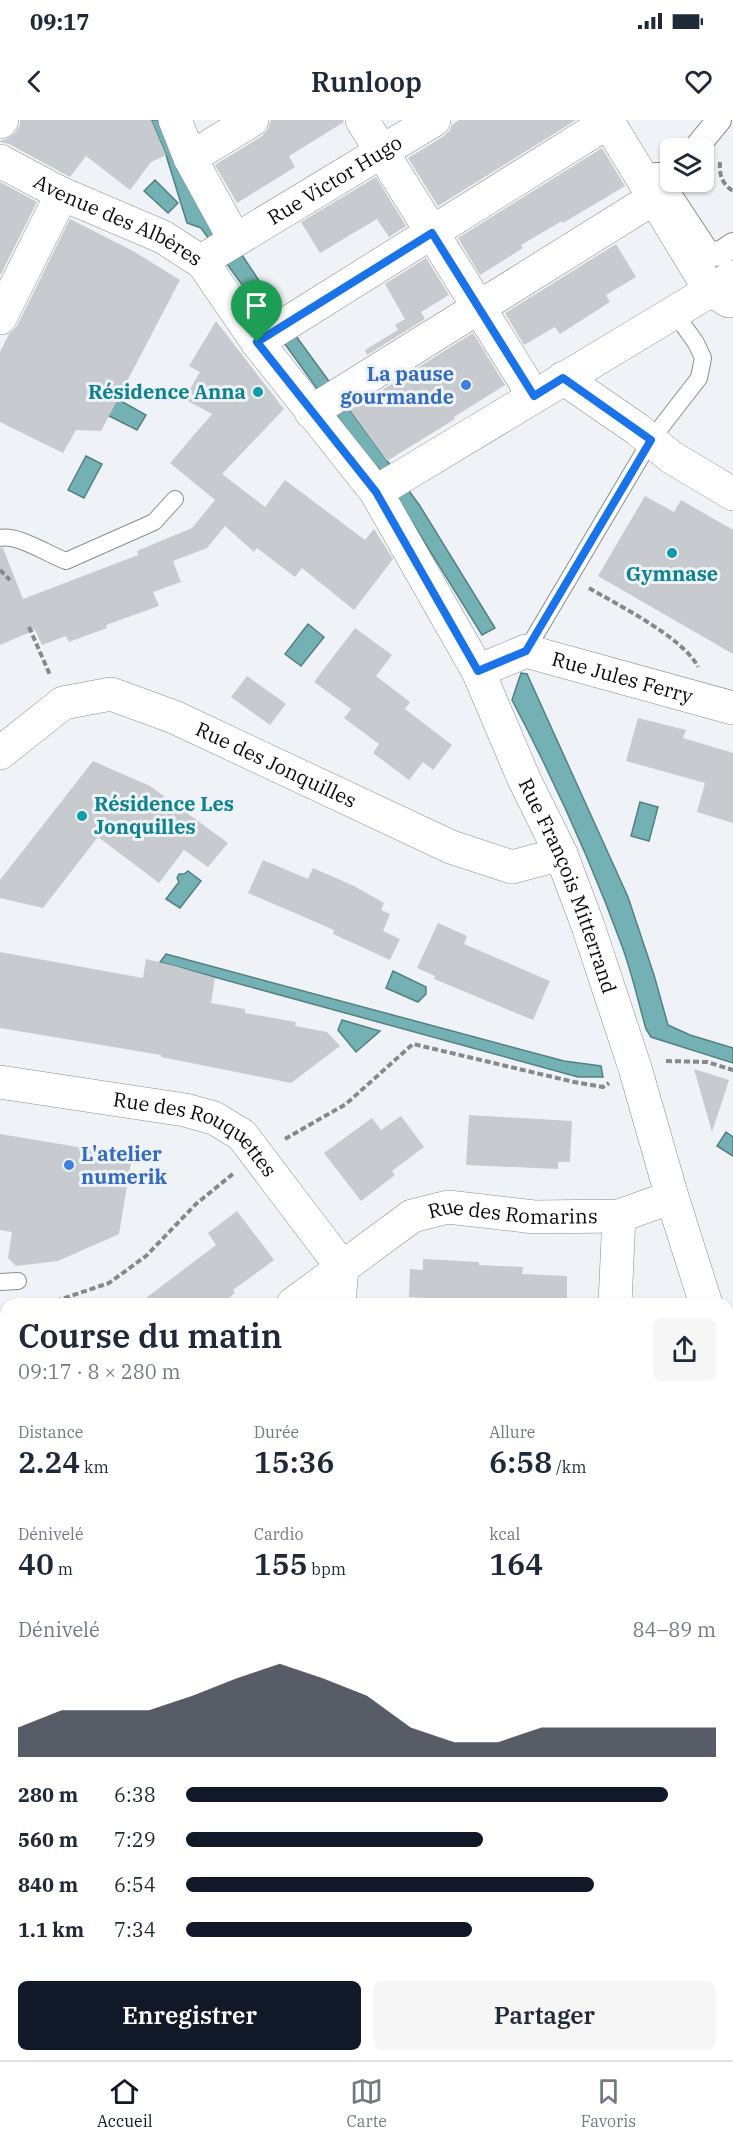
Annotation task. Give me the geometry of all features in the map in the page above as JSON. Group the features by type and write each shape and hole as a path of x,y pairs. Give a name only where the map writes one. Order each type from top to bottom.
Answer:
{"street":[{"path":"175,120 190,158 235,240"},
{"path":"190,158 252,120"},
{"path":"362,120 534,396"},
{"name":"Rue Victor Hugo","path":"203,263 211,255 235,240 435,120"},
{"path":"704,138 719,120"},
{"path":"257,342 608,121 660,184"},
{"name":"Avenue des Albères","path":"0,161 62,194 163,237 203,263 257,342 376,492"},
{"path":"660,181 656,175 660,182"},
{"path":"311,412 478,307 660,187"},
{"path":"376,492 674,312 725,290 666,192"},
{"path":"667,192 707,252 712,255 719,254 733,245"},
{"path":"0,318 62,194"},
{"path":"563,378 651,440 670,457 733,494"},
{"name":"Rue François Mitterrand","path":"376,492 478,671 524,779 561,854 588,926 647,1064 672,1197 704,1298"},
{"name":"Rue Jules Ferry","path":"478,671 526,651 733,708"},
{"name":"Rue des Jonquilles","path":"0,753 63,703 111,694 174,717 451,847 512,867 561,854"},
{"name":"Rue des Rouquettes","path":"0,1082 185,1110 214,1118 242,1135 342,1267"},
{"name":"Rue des Romarins","path":"301,1298 412,1216 448,1207 534,1217 619,1216 672,1197"},
{"path":"615,1298 619,1216"},
{"path":"339,1298 342,1267"}],"lane":[{"path":"526,651 651,440 699,378 703,358 696,343 674,312"},
{"path":"0,538 5,537 25,543 66,561 154,522 175,499"},
{"path":"0,1282 18,1281"}],"path":[{"path":"723,154 719,171 722,180 733,192"},
{"path":"0,570 10,580"},
{"path":"570,577 680,644 695,660 703,677 698,698"},
{"path":"29,627 63,703"},
{"path":"65,1298 109,1283 146,1256 196,1204 257,1155 346,1104 413,1044 574,1083 603,1087 647,1064 707,1062 733,1070"}],"water":[{"path":"151,120 167,120 242,255 293,332 420,506 495,628 482,635 378,467 373,466 201,228 187,223 166,155"},
{"path":"155,180 178,203 168,213 144,191"},
{"path":"112,396 146,415 137,430 103,413"},
{"path":"86,456 102,464 84,498 68,490"},
{"path":"308,624 324,637 301,666 285,654"},
{"path":"521,673 527,674 628,897 668,1025 690,1035 733,1048 733,1063 651,1037 646,1029 626,956 598,883 543,760 512,700"},
{"path":"640,802 658,807 649,841 631,836"},
{"path":"188,871 201,881 180,908 166,899 179,882 177,878 179,874"},
{"path":"166,954 564,1061 601,1066 603,1077 578,1077 160,962"},
{"path":"393,971 426,987 426,994 418,1002 386,988"},
{"path":"342,1020 380,1031 356,1052 338,1030"},
{"path":"726,1132 733,1137 733,1156 717,1146"}],"building":[{"path":"20,120 151,120 166,155 151,162 130,190 86,156 70,177 9,144 0,142 15,133"},
{"path":"271,120 343,120 344,122 289,156 295,167 237,203 215,165 262,136"},
{"path":"459,120 576,120 438,206 408,158 444,136"},
{"path":"602,148 625,186 521,245 523,248 480,275 458,238"},
{"path":"376,177 406,226 389,237 377,219 320,253 301,222"},
{"path":"0,182 37,202 1,274 0,274"},
{"path":"70,219 133,251 180,280 101,431 76,430 63,453 0,422 0,352 9,334 17,326"},
{"path":"616,244 636,277 606,295 610,302 560,334 555,327 524,345 505,313"},
{"path":"426,258 449,295 421,312 425,319 367,355 365,350 398,330 395,325 405,319 385,284"},
{"path":"216,321 284,409 222,474 265,507 285,480 365,540 374,529 393,559 354,610 302,568 295,577 257,548 254,552 225,526 207,548 173,561 181,582 153,592 159,606 106,625 107,628 69,642 66,636 42,645 35,630 0,645 0,548 3,548 23,599 138,555 137,551 192,528 215,500 170,463 212,414 184,399 200,372 189,366"},
{"path":"473,333 505,385 387,461 350,410"},
{"name":"Gymnase","path":"645,496 674,512 681,500 733,530 733,654 598,576"},
{"path":"355,628 392,655 376,676 410,702 405,709 452,745 433,770 423,762 409,780 373,753 379,744 344,718 351,709 314,682"},
{"path":"247,676 286,704 270,725 231,697"},
{"path":"638,718 686,730 683,738 733,753 733,823 697,812 705,783 626,761"},
{"path":"93,761 150,786 228,843 208,867 184,850 159,883 98,837 43,908 0,898 0,880"},
{"path":"263,860 308,879 313,868 354,886 384,903 381,910 390,914 383,931 400,939 390,960 333,934 334,930 248,893"},
{"path":"438,923 467,936 464,944 550,981 533,1020 434,979 435,976 417,968"},
{"path":"0,952 143,978 146,959 175,966 215,978 211,1003 245,1009 245,1013 296,1022 295,1026 327,1032 340,1046 291,1083 161,1057 161,1055 0,1028"},
{"path":"694,1069 729,1080 712,1132"},
{"path":"469,1115 572,1121 570,1162 558,1162 558,1169 466,1165"},
{"path":"401,1116 424,1147 392,1171 395,1175 361,1201 324,1153 372,1118 381,1130"},
{"path":"0,1134 132,1156 119,1234 58,1261 16,1266 8,1258 12,1232 0,1230"},
{"path":"237,1211 274,1260 233,1290 235,1293 229,1298 146,1298 216,1245 208,1233"},
{"path":"423,1259 523,1267 522,1274 567,1276 567,1298 409,1297 410,1269 423,1270"}],"place":[{"name":"La pause gourmande","path":"466,385"},
{"name":"Résidence Anna","path":"258,392"},
{"name":"Gymnase","path":"672,553"},
{"name":"Résidence Les Jonquilles","path":"82,816"},
{"name":"L'atelier numerik","path":"69,1165"}],"route":[{"path":"432,233 534,396 563,378 651,440 526,651 478,671 376,492 257,342 432,233"}]}
